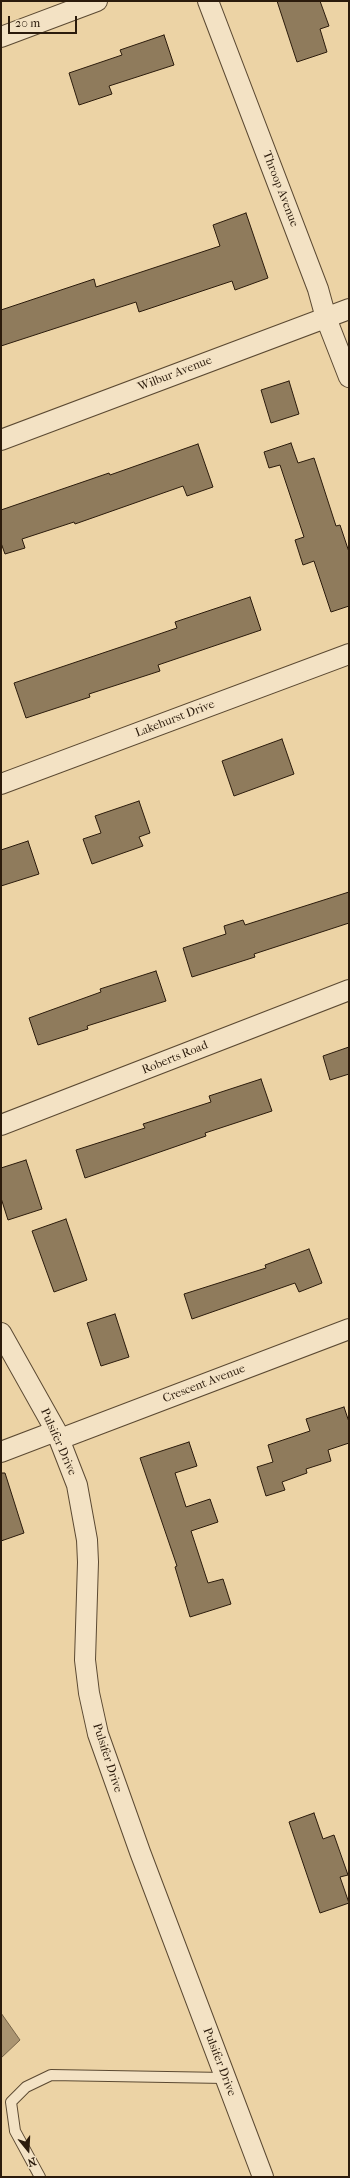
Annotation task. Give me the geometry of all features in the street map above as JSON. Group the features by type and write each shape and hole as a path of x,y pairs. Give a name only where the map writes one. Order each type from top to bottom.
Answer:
{"street":[{"path":"1,37 97,1"},
{"name":"Throop Avenue","path":"208,1 315,282 326,318 349,377"},
{"name":"Wilbur Avenue","path":"1,440 349,309"},
{"name":"Lakehurst Drive","path":"1,784 349,654"},
{"name":"Roberts Road","path":"1,1125 349,990"},
{"name":"Crescent Avenue","path":"1,1452 58,1435 349,1329"},
{"name":"Pulsifer Drive","path":"1,1333 58,1435 77,1485 87,1540 85,1660 89,1694 98,1734 140,1852 263,2177"}],"lane":[{"path":"40,2177 15,2131 11,2102 26,2087 51,2075 225,2078"}],"shaded area":[{"path":"1,2013 20,2040 1,2058"}],"building":[{"path":"277,1 320,1 329,26 320,29 327,52 297,62"},
{"path":"164,35 174,65 109,86 112,94 79,105 69,73 122,55 120,50"},
{"path":"246,213 268,278 235,290 232,281 139,312 136,302 1,346 1,310 94,279 96,287 220,246 213,225"},
{"path":"289,381 299,414 271,423 261,390"},
{"path":"291,443 298,463 314,458 336,526 340,525 349,552 349,606 331,612 314,561 303,565 295,540 304,537 280,465 269,468 264,452"},
{"path":"198,444 213,487 187,496 183,486 75,524 74,522 22,539 25,548 5,554 1,543 1,510 109,473 110,475"},
{"path":"250,597 261,630 158,665 160,671 89,694 90,697 26,718 14,683 177,628 175,622"},
{"path":"282,739 294,774 234,796 222,761"},
{"path":"139,801 150,833 139,837 143,846 92,864 83,839 101,833 95,816"},
{"path":"28,841 39,874 1,886 1,850"},
{"path":"349,892 349,923 254,954 255,957 192,977 183,948 226,934 224,926 243,920 245,925"},
{"path":"156,971 166,1001 87,1026 88,1029 38,1045 29,1018 101,992 100,989"},
{"path":"349,1047 349,1074 330,1080 323,1056"},
{"path":"261,1079 272,1111 205,1133 206,1136 85,1178 76,1150 145,1128 143,1124 211,1102 209,1096"},
{"path":"26,1160 42,1209 8,1220 1,1198 1,1168"},
{"path":"66,1219 87,1280 54,1292 32,1231"},
{"path":"309,1249 322,1283 299,1292 295,1283 192,1319 184,1294 266,1268 265,1265"},
{"path":"115,1314 129,1357 101,1366 87,1323"},
{"path":"344,1407 349,1422 349,1443 328,1450 331,1461 306,1469 307,1473 282,1482 285,1490 266,1496 257,1467 273,1462 268,1445 310,1431 306,1419"},
{"path":"189,1442 197,1466 175,1473 186,1507 210,1499 218,1522 191,1531 208,1583 223,1579 231,1604 190,1617 175,1567 177,1566 140,1458"},
{"path":"1,1473 5,1473 24,1533 1,1541"},
{"path":"314,1813 323,1839 334,1835 348,1875 340,1877 349,1903 320,1913 289,1822"}]}
